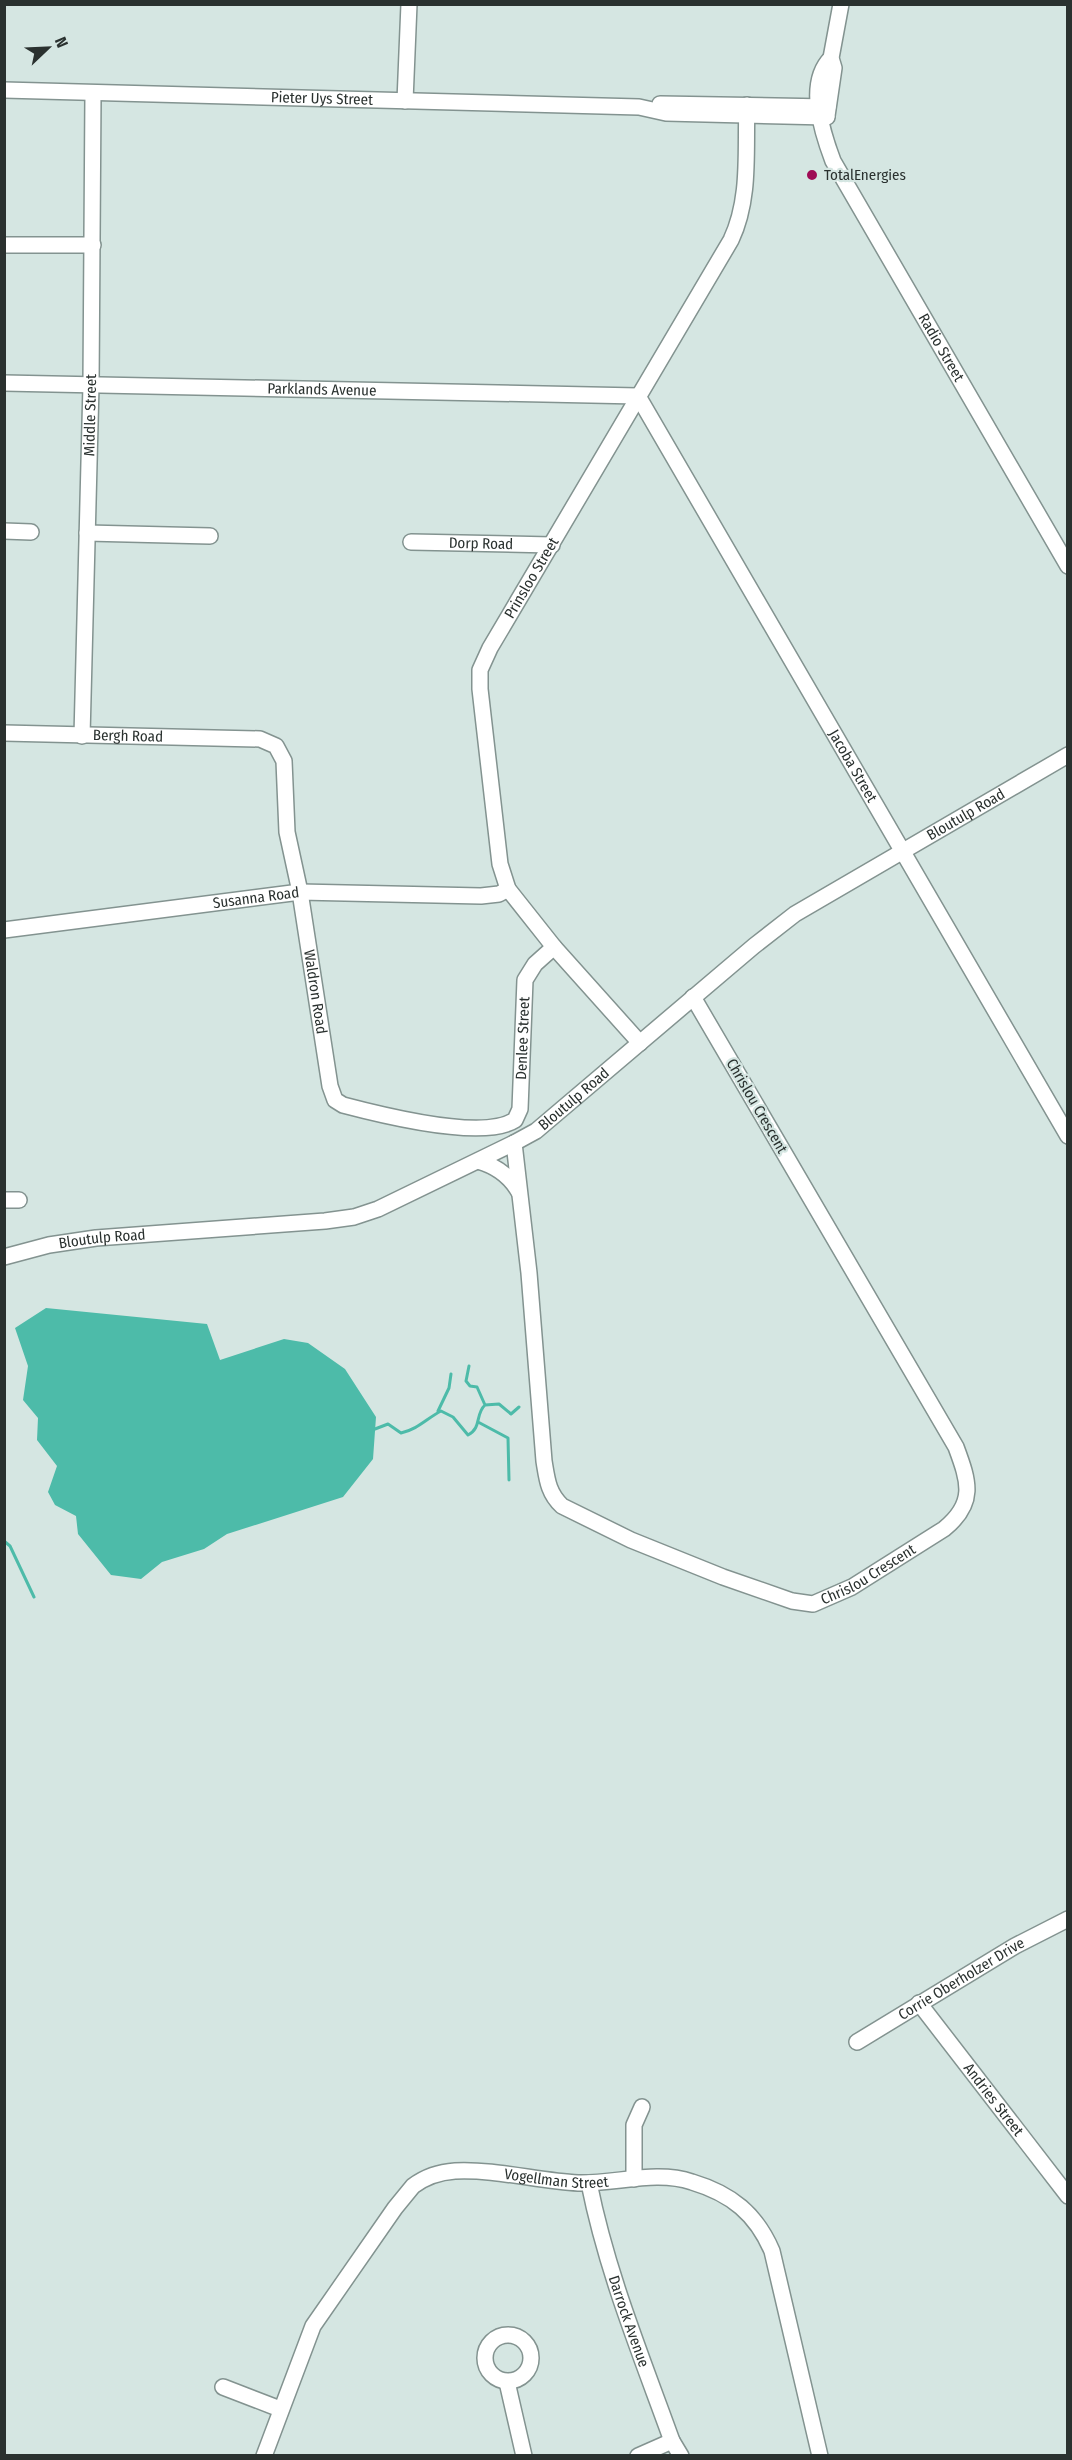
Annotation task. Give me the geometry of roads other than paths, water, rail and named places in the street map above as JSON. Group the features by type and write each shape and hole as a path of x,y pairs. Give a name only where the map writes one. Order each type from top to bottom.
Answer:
{"street":[{"path":"405,101 409,4"},
{"path":"823,115 834,68 831,58 841,4"},
{"name":"Pieter Uys Street","path":"4,90 639,107 666,113 747,110 823,115"},
{"name":"Middle Street","path":"82,736 91,385 93,94"},
{"name":"Prinsloo Street","path":"640,1043 554,947 508,889 500,864 480,689 480,670 490,648 738,224 744,199 747,110"},
{"name":"Radio Street","path":"823,115 833,161 1068,566"},
{"path":"4,245 93,245"},
{"name":"Parklands Avenue","path":"4,383 638,396"},
{"name":"Jacoba Street","path":"638,396 1068,1136"},
{"path":"4,531 31,532"},
{"path":"87,533 210,536"},
{"name":"Dorp Road","path":"411,542 552,545"},
{"name":"Bergh Road","path":"4,734 254,739"},
{"name":"Waldron Road","path":"254,739 271,743 280,751 284,760 285,820 300,892 330,1086 335,1100 343,1106 430,1124 495,1128"},
{"name":"Bloutulp Road","path":"4,1257 49,1245 96,1238 325,1221 354,1216 408,1196 514,1143 546,1123 693,997 795,914 901,850 1068,755"},
{"name":"Susanna Road","path":"4,930 300,892 481,896 498,894 508,889"},
{"name":"Denlee Street","path":"495,1128 510,1123 519,1115 525,980 535,964 554,947"},
{"name":"Chrislou Crescent","path":"514,1143 529,1273 544,1461 553,1498 562,1506 631,1540 723,1577 792,1601 813,1604 852,1587 958,1518 965,1506 968,1491 964,1468 956,1447 693,997"},
{"path":"478,1161 505,1174 514,1182 519,1192"},
{"name":"Corrie Oberholzer Drive","path":"857,2042 1015,1946 1068,1919"},
{"name":"Andries Street","path":"919,2003 1068,2196"},
{"path":"634,2180 634,2125 642,2107"},
{"name":"Vogellman Street","path":"264,2456 300,2356 320,2315 405,2195 418,2182 445,2172 458,2171 590,2183 675,2178 709,2188 748,2211 762,2229 772,2251 820,2456"},
{"name":"Darrock Avenue","path":"590,2183 598,2229 615,2285 672,2441 681,2456"},
{"path":"507,2382 524,2456"},
{"path":"223,2387 280,2409"},
{"path":"639,2456 672,2441"}],"waterway":[{"path":"469,1366 466,1381 470,1386 477,1387 485,1405"},
{"path":"438,1411 449,1388 451,1374"},
{"path":"375,1429 388,1424 401,1433 441,1411 453,1417 468,1435 475,1429 480,1412 485,1405 499,1404 511,1414 519,1407"},
{"path":"478,1422 508,1438 509,1480"},
{"path":"4,1541 10,1546 34,1597"}],"place":[{"name":"TotalEnergies","path":"812,175"}]}
